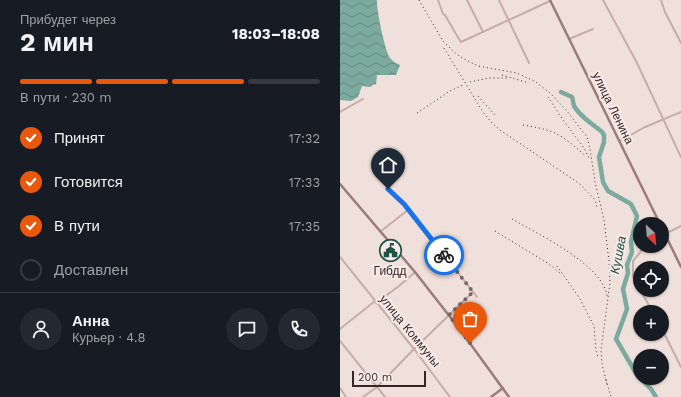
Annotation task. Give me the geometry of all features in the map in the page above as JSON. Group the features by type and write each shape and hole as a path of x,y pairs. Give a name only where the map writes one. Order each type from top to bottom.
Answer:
{"main road":[{"name":"улица Ленина","path":"550,0 657,217"},
{"path":"340,184 415,272 449,315 509,397"},
{"path":"669,242 681,267"},
{"path":"491,397 503,388"}],"street":[{"path":"438,0 443,14 445,14 461,42 550,0"},
{"path":"467,0 482,32"},
{"path":"499,0 529,63"},
{"path":"603,0 636,61 681,157"},
{"path":"661,0 665,12 681,43"},
{"path":"569,39 594,29"},
{"path":"340,112 363,99"},
{"path":"620,141 645,127 681,112"},
{"path":"388,189 404,204 477,297"},
{"path":"381,231 408,210"},
{"path":"669,232 681,226"},
{"name":"улица Коммуны","path":"340,257 414,349 450,397"},
{"path":"340,329 375,302 399,286 415,272"},
{"path":"363,397 377,387 473,292"},
{"path":"340,341 385,397"},
{"path":"668,341 681,367"},
{"path":"340,388 346,397"}],"water":[{"path":"340,0 377,0 381,29 388,54 392,60 400,65 396,75 377,75 376,85 374,84 370,87 362,86 358,97 351,101 340,100"}],"waterway":[{"name":"Кушва","path":"561,92 572,97 574,106 577,110 604,135 604,142 599,157 603,182 608,191 631,204 637,216 631,242 632,252 627,265 628,273 623,289 627,309 616,339 637,375 651,389 656,397"}],"railway":[{"path":"419,0 443,41 455,53 478,66 517,73 536,82 550,93 567,111 587,137 604,220 609,261 610,283 601,350 602,364 607,384"},
{"path":"444,48 483,112 492,123 580,184 595,200 597,207"},
{"path":"502,75 529,83"},
{"path":"470,82 489,78 507,78"},
{"path":"417,113 450,91 463,85"},
{"path":"478,96 496,116"},
{"path":"548,97 584,148 589,158"},
{"path":"523,125 544,129 555,133 567,140 585,156"},
{"path":"512,219 552,242 582,262 603,284 607,296"},
{"path":"495,231 549,264 560,273"},
{"path":"557,266 580,299 594,326 596,351 598,357"},
{"path":"606,380 611,397"}],"way so far":[{"path":"444,255 473,292 449,315 470,343"}],"place":[{"name":"Гибдд","path":"390,250"}],"route":[{"path":"388,189 404,204 444,255"}]}
